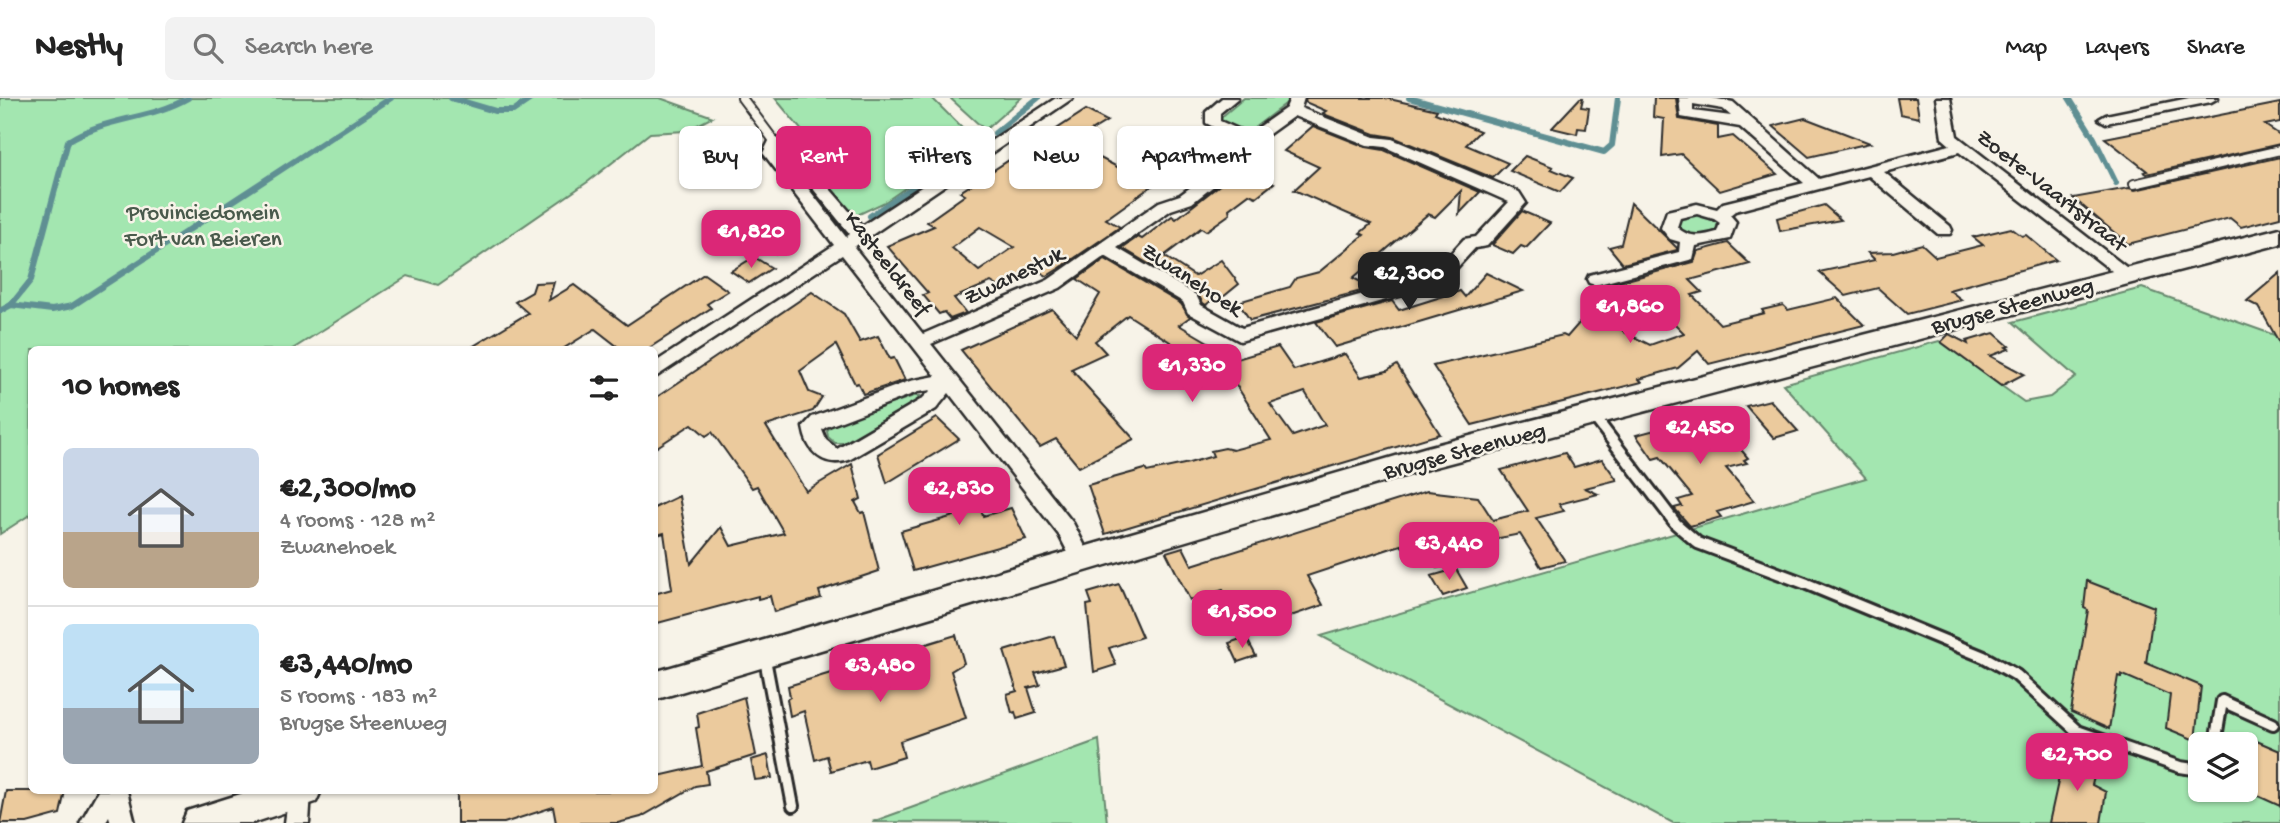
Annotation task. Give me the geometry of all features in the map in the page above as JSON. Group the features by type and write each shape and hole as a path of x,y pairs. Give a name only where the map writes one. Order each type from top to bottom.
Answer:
{"main road":[{"name":"Brugse Steenweg","path":"658,685 1427,458 2280,236"},
{"path":"200,823 300,802"}],"street":[{"path":"658,369 1066,98"},
{"path":"1219,126 1213,123 1213,112 1231,98"},
{"name":"Zoete-Vaartstraat","path":"1943,98 1950,138 2127,274"},
{"path":"2106,119 2211,98"},
{"name":"Zwanestuk","path":"1269,126 1296,104"},
{"name":"Zwanehoek","path":"1106,249 1190,299 1194,309 1240,335 1436,280 1470,243 1481,242 1518,203 1513,196 1387,142 1372,142 1296,104"},
{"path":"1745,123 1816,185"},
{"name":"Kasteeldreef","path":"775,142 771,153 853,241 920,342 1066,529 1081,558"},
{"path":"1720,215 1729,207 1962,147"},
{"path":"1872,170 1944,230"},
{"name":"Zwanestuk","path":"920,342 1054,284 1165,206 1186,199 1199,189"},
{"path":"1696,209 1720,215 1728,222 1724,235 1700,242 1675,235 1669,228 1673,215 1696,209"},
{"path":"1595,279 1687,255 1688,239"},
{"path":"951,380 929,404 842,455 834,457 827,454 813,435 812,427 819,422 915,386 951,380"},
{"path":"92,823 111,794"},
{"path":"114,794 123,823"}],"lane":[{"path":"742,98 775,142"},
{"path":"2134,184 2280,150"},
{"path":"1592,414 1675,524 1698,543 1807,584 1984,657 2016,675 2077,731 2188,768"},
{"path":"764,653 793,806"},
{"path":"2218,732 2222,701 2273,724"}],"green space":[{"name":"Provinciedomein Fort van Beieren","path":"0,98 660,98 713,117 696,126 679,126 679,131 650,133 589,181 438,285 408,276 297,346 28,346 28,516 0,534"},
{"path":"775,98 932,98 960,126 885,126 885,189 904,189 885,202 853,217 830,189 871,189 871,126 798,126"},
{"path":"950,98 1021,98 990,126 981,126"},
{"path":"1244,98 1293,98 1257,126 1231,126 1219,119"},
{"path":"1698,213 1718,221 1716,231 1697,236 1677,229 1680,219"},
{"path":"2142,288 2280,337 2280,823 1673,823 1321,636 1866,478 1783,384 1939,341 2024,402 2050,397 2076,377 2013,322"},
{"path":"920,396 917,401 843,443 835,443 828,437 827,431 832,424"},
{"path":"1099,740 1107,823 872,822"}],"building":[{"path":"1306,98 1385,98 1437,110 1435,113 1480,131 1466,145 1508,163 1493,178 1393,137 1375,134 1326,115 1323,113 1326,111 1305,102"},
{"path":"1583,98 1581,107 1589,108 1586,129 1578,128 1577,134 1552,128"},
{"path":"1654,98 1676,98 1679,119 1718,126 1718,139 1733,136 1777,174 1720,191 1681,154 1662,157 1664,119 1653,117"},
{"path":"1897,98 1916,98 1919,118 1900,114"},
{"path":"2280,103 2280,122 2265,125 2280,135 2280,144 2147,174 2144,172 2147,171 2105,138"},
{"path":"1086,110 1107,121 1099,126 1061,126"},
{"path":"1805,118 1870,143 1809,157 1773,126"},
{"path":"1313,126 1366,147 1384,150 1480,192 1459,214 1461,191 1435,217 1428,214 1353,278 1373,288 1250,320 1238,302 1290,287 1296,278 1319,272 1364,235 1360,233 1371,224 1294,190 1319,167 1284,151"},
{"path":"1525,156 1573,178 1560,192 1510,171"},
{"path":"2280,157 2280,217 2241,227 2230,218 2128,244 2073,198 2129,188 2135,190"},
{"path":"1009,160 1009,189 1103,189 1103,160 1117,167 1117,189 1148,189 1106,219 1120,227 1060,268 1047,276 1034,268 1004,290 991,282 954,298 966,313 950,319 944,312 939,314 923,295 928,293 887,246 934,226 927,222 965,195 960,192 965,189 995,189 995,169","holes":["980,227 1014,247 979,271 952,248"]},
{"path":"1214,189 1266,189 1256,197 1249,194 1229,209 1230,214 1206,231 1201,228 1164,256 1195,276 1221,260 1239,284 1217,302 1213,299 1206,305 1197,293 1122,248 1138,237 1142,239 1172,216 1176,219"},
{"path":"1631,203 1677,250 1623,264 1609,247 1621,244"},
{"path":"1824,205 1841,220 1780,231 1777,218"},
{"path":"1522,211 1550,223 1526,248 1521,246 1513,254 1492,245"},
{"path":"767,223 795,241 776,254 748,235"},
{"path":"2011,228 2022,236 2026,235 2056,260 1949,290 1962,300 1907,314 1878,288 1846,296 1819,272 1875,260 1868,253 1893,252 1922,244 1936,257 1983,245 1973,237"},
{"path":"1728,243 1750,264 1690,280 1702,292 1692,295 1720,324 1764,313 1762,310 1783,305 1788,310 1837,298 1864,325 1709,364 1698,351 1678,368 1639,379 1642,382 1472,425 1433,366 1563,335 1567,337 1587,314 1605,326 1617,324 1624,332 1650,345 1684,333 1643,292 1605,302 1601,287 1694,262 1698,251"},
{"path":"754,257 772,268 749,283 731,271"},
{"path":"1105,259 1181,304 1190,317 1179,325 1237,359 1278,347 1294,370 1345,354 1361,377 1387,371 1397,365 1440,434 1105,534 1088,485 1145,469 1147,472 1189,463 1213,456 1211,451 1225,448 1233,450 1271,440 1226,369 1220,374 1128,315 1095,341 1106,353 1071,369 1134,439 1079,467 1056,439 1040,447 961,350 1052,309 1076,335 1100,294 1077,279","holes":["1305,392 1325,425 1293,436 1270,404"]},
{"path":"1486,273 1523,291 1335,347 1316,322 1392,301 1399,310 1460,291 1465,297"},
{"path":"2280,273 2280,344 2259,307 2247,301"},
{"path":"704,274 728,291 707,304 711,308 652,346 617,346 595,329 567,346 474,346 528,313 515,302 532,292 535,283 554,282 549,300 574,285 627,325"},
{"path":"812,292 844,314 860,342 878,336 890,359 894,358 905,380 863,394 858,383 855,384 836,345 800,371 809,392 822,397 813,411 766,426 806,491 852,464 861,499 855,502 861,513 864,512 879,571 819,591 821,598 774,612 770,596 758,599 758,596 658,623 658,593 672,589 664,533 658,535 658,506 679,496 691,564 721,527 731,546 784,533 757,486 752,488 712,432 706,436 692,424 658,446 658,396"},
{"path":"1994,333 2009,349 1990,356 2024,374 2001,386 1941,342 1949,334 1968,344 1967,341"},
{"path":"1770,400 1798,431 1774,438 1746,406"},
{"path":"1712,415 1748,458 1744,460 1747,463 1726,468 1754,501 1717,512 1721,517 1690,526 1674,508 1682,506 1678,500 1692,496 1660,457 1653,459 1636,435"},
{"path":"937,418 959,439 887,483 878,454"},
{"path":"1565,453 1574,467 1602,459 1617,480 1585,488 1598,494 1559,504 1564,511 1536,518 1565,561 1541,567 1520,534 1484,541 1491,552 1437,568 1420,542 1403,547 1401,545 1307,576 1323,605 1244,632 1223,590 1190,600 1166,552 1183,547 1192,565 1427,491 1478,497 1493,520 1528,511 1501,470"},
{"path":"968,472 983,516 1011,508 1026,539 913,571 901,531 954,516 926,488"},
{"path":"1456,569 1467,588 1443,596 1431,576"},
{"path":"2087,581 2154,607 2146,663 2201,686 2196,732 2188,732 2188,737 2166,728 2170,695 2121,674 2121,677 2118,676 2109,729 2071,712 2088,610 2084,608"},
{"path":"1119,584 1142,637 1109,648 1116,665 1094,672 1087,605 1092,604 1088,593"},
{"path":"956,635 964,663 951,671 966,718 900,741 904,757 869,768 867,760 831,771 827,756 815,760 804,711 790,716 788,686"},
{"path":"1054,636 1064,665 1035,673 1040,685 1028,688 1036,713 1017,719 1015,712 1012,713 1007,694 1017,691 1004,651"},
{"path":"1246,637 1256,656 1238,662 1229,643"},
{"path":"744,697 756,755 706,771 708,784 695,786 641,817 618,823 556,823 553,807 504,823 457,823 457,794 658,794 658,776 702,766 696,728 699,727 697,713"},
{"path":"2258,742 2280,751 2280,806 2258,796"},
{"path":"2065,750 2097,765 2092,785 2106,792 2101,823 2049,823"},
{"path":"768,755 772,778 755,780 751,760"},
{"path":"6,791 64,794 60,814 27,823 0,823"}],"waterway":[{"path":"11,305 31,280 68,141 97,127 158,111 188,98"},
{"path":"11,305 52,310 72,306 391,98"},
{"path":"451,98 495,111 513,111 532,98"},
{"path":"995,133 1038,98"},
{"path":"1409,98 1604,152 1612,145 1618,98"},
{"path":"2069,98 2094,138 2116,183"},
{"path":"870,216 910,189"},
{"path":"0,311 11,305"}]}
